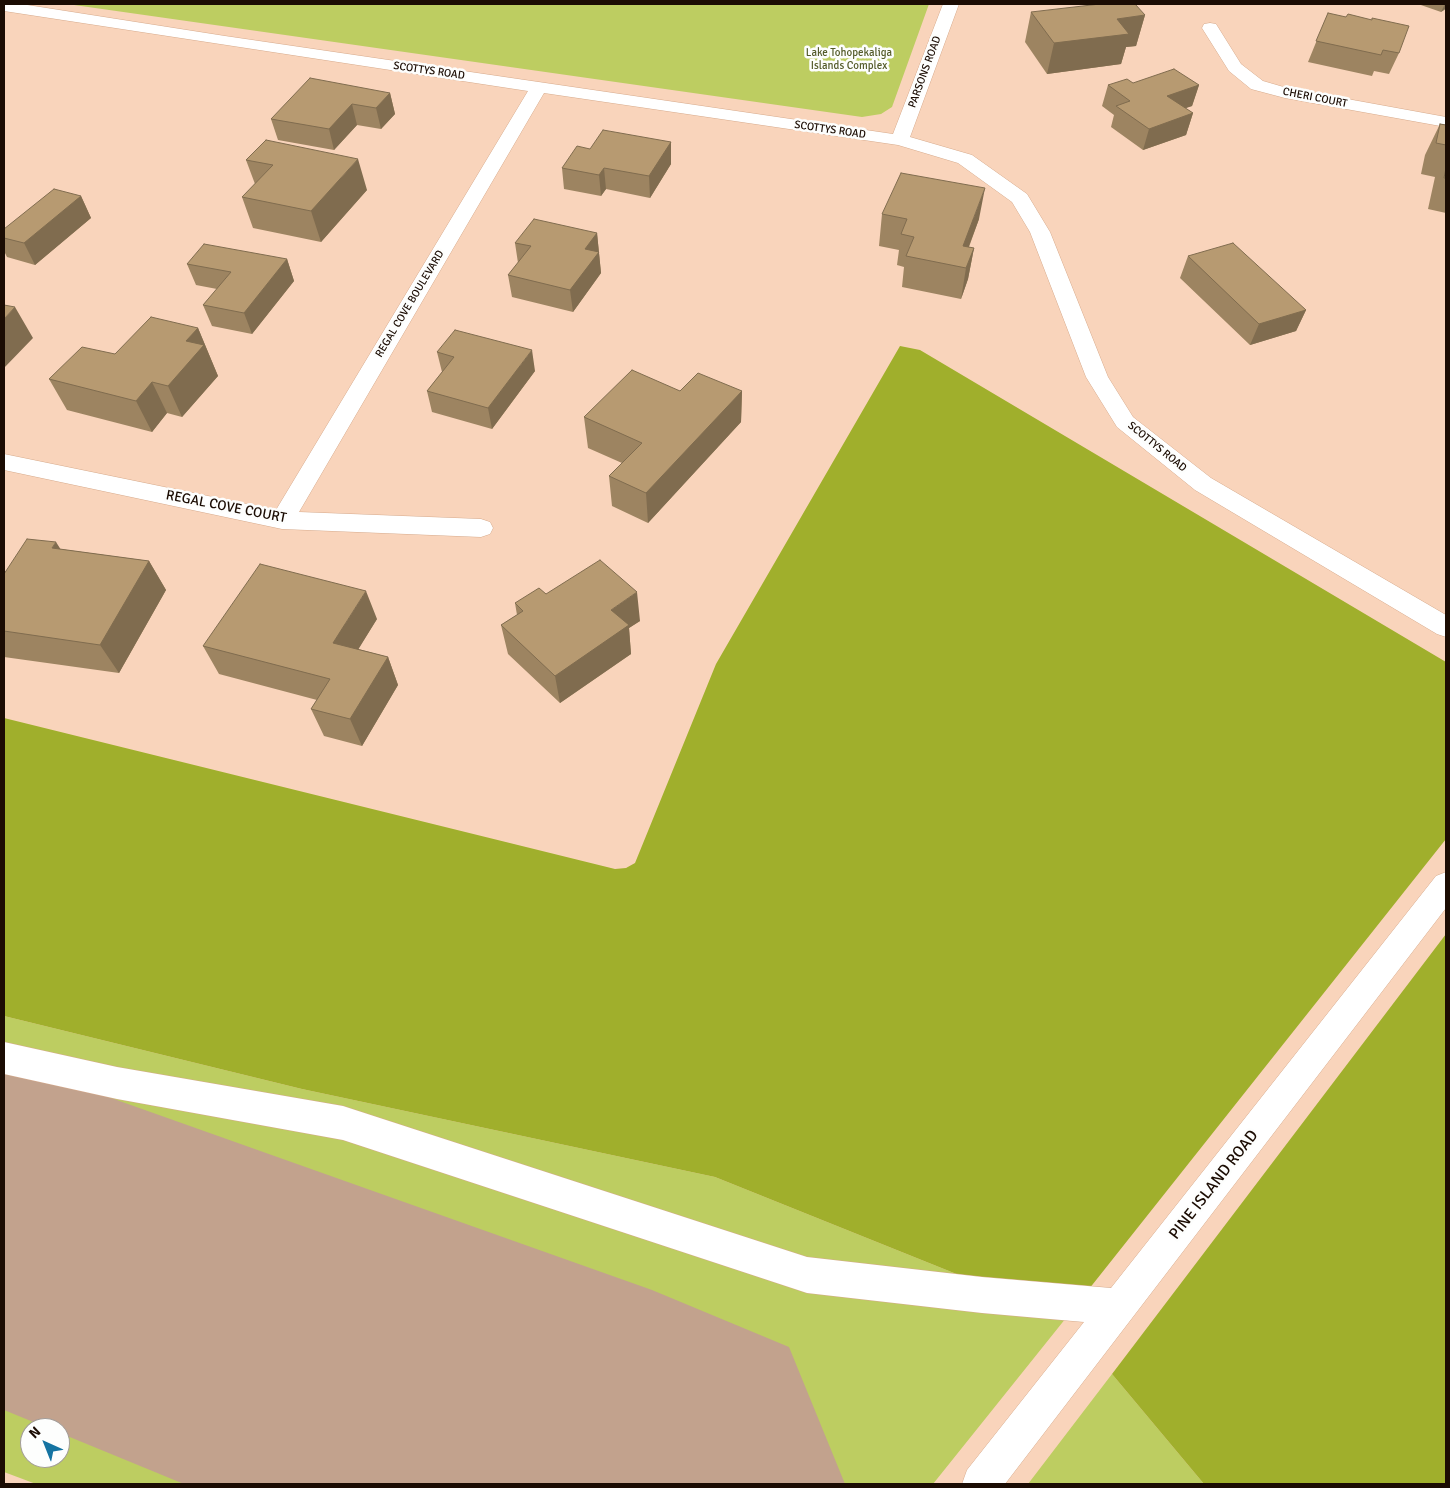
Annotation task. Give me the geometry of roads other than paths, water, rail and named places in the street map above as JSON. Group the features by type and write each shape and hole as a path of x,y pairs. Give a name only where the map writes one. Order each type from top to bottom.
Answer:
{"street":[{"name":"PARSONS ROAD","path":"900,140 950,4"},
{"name":"SCOTTYS ROAD","path":"4,6 538,88 900,140 965,159 1020,198 1040,232 1097,377 1125,422 1204,484 1446,627"},
{"name":"CHERI COURT","path":"1210,28 1235,67 1257,85 1286,93 1446,122"},
{"name":"REGAL COVE BOULEVARD","path":"282,520 538,88"},
{"name":"REGAL COVE COURT","path":"4,462 282,520 481,528"},
{"name":"PINE ISLAND ROAD","path":"981,1484 1446,885"},
{"path":"4,1058 118,1082 343,1123 807,1275 982,1295 1119,1307"}],"park label":[{"name":"Lake Tohopekaliga Islands Complex","path":"849,59"}]}
